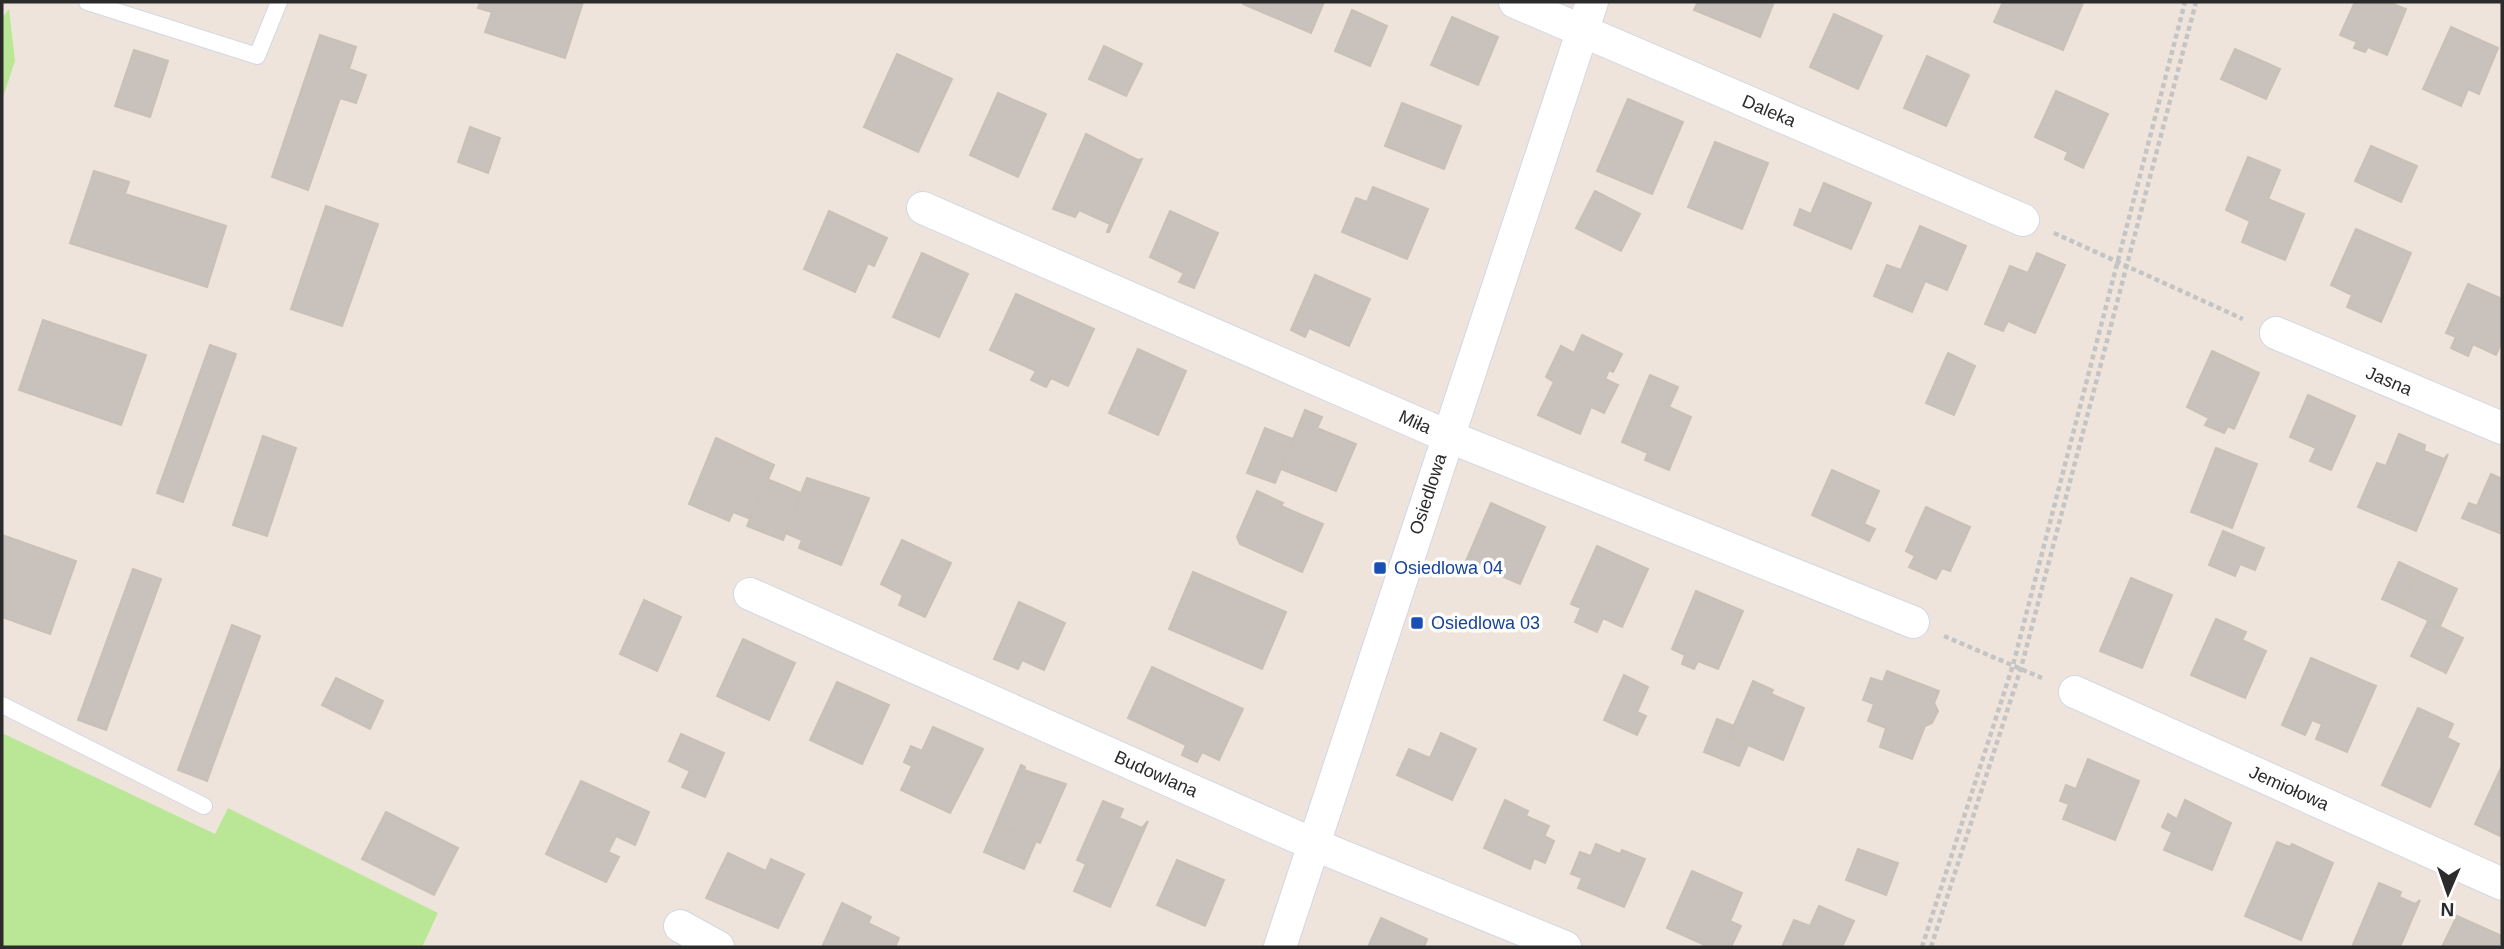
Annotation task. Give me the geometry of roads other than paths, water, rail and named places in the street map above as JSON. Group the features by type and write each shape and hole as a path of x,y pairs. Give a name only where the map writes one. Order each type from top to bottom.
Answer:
{"street":[{"name":"Daleka","path":"1515,2 2023,220"},
{"name":"Osiedlowa","path":"1280,947 1592,2"},
{"name":"Miła","path":"923,208 1447,436 1913,622"},
{"name":"Jasna","path":"2276,333 2502,428"},
{"name":"Budowlana","path":"750,594 1315,845 1565,947"},
{"name":"Jemiołowa","path":"2075,692 2502,884"},
{"path":"680,926 718,947"}],"lane":[{"path":"87,2 257,56 279,2"},
{"path":"2,705 204,806"}],"place":[{"name":"Osiedlowa 04","path":"1380,568"},
{"name":"Osiedlowa 03","path":"1417,623"}]}
